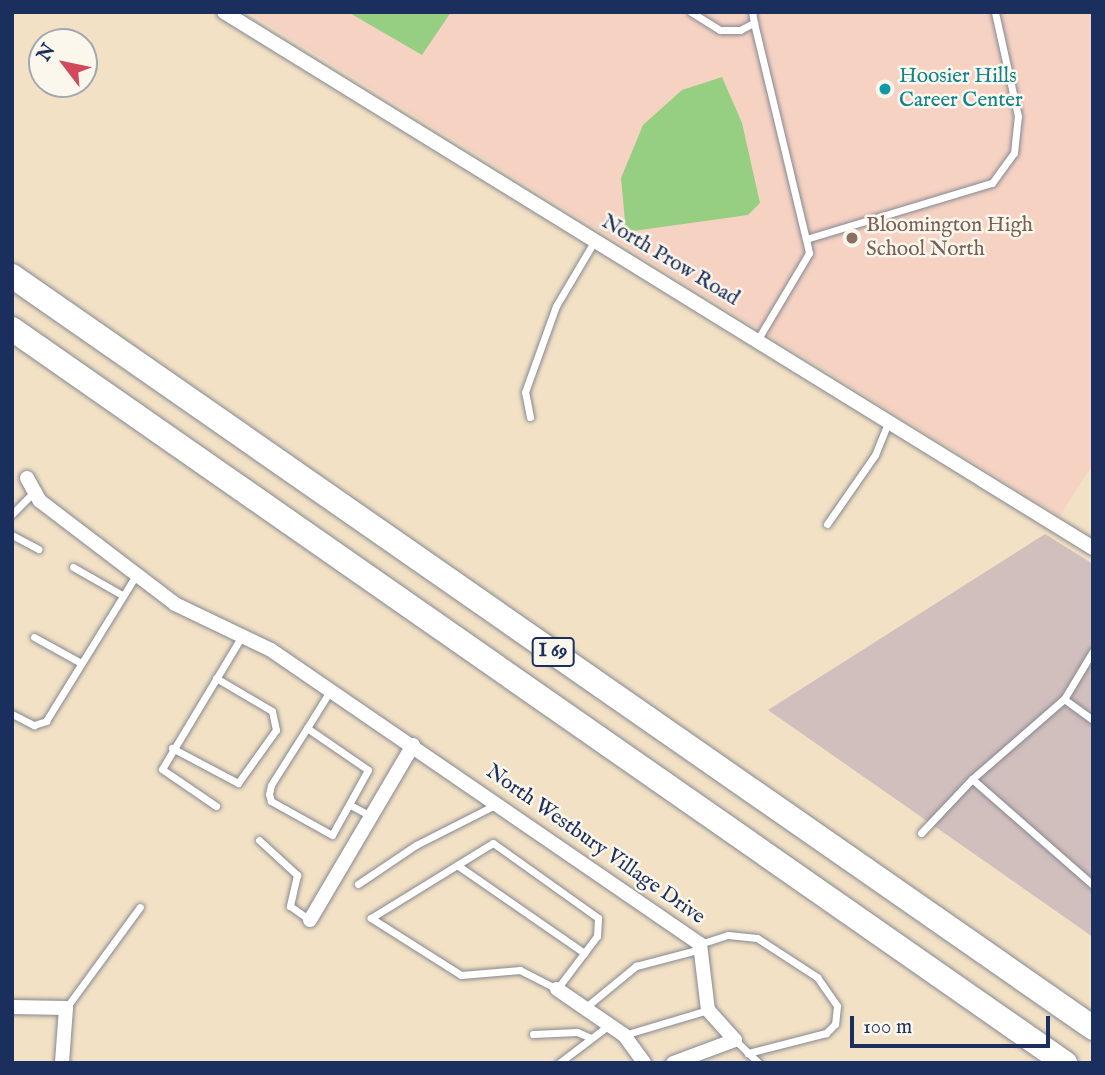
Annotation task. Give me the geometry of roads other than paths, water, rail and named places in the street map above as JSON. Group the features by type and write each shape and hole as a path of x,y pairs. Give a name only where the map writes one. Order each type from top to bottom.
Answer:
{"highway":[{"name":"I 69","path":"12,276 1093,1028"},
{"name":"I 69","path":"12,329 1065,1063"}],"street":[{"name":"North Prow Road","path":"224,12 1093,548"},
{"name":"North Westbury Village Drive","path":"30,484 136,575 175,604 242,636 331,690 498,803 701,947 708,1010"},
{"path":"310,920 413,745"},
{"path":"557,989 624,1035 644,1063"},
{"path":"12,1007 66,1008 62,1063"},
{"path":"673,1063 735,1040 708,1010"}],"lane":[{"path":"691,12 720,30 754,23"},
{"path":"752,12 809,253 758,340"},
{"path":"806,239 992,183 1014,153 1018,116 995,12"},
{"path":"530,417 525,392 556,306 596,240"},
{"path":"827,524 875,455 889,420"},
{"path":"12,514 30,484"},
{"path":"12,535 38,550"},
{"path":"73,567 122,595"},
{"path":"12,714 34,725 46,721 136,575"},
{"path":"216,806 167,777 163,764 242,636"},
{"path":"34,637 81,663"},
{"path":"921,833 972,779 1064,699 1093,651"},
{"path":"172,748 238,783 276,730 272,711 216,678"},
{"path":"307,728 368,770 340,827 326,835 271,801 271,786 307,728 331,690"},
{"path":"1064,699 1093,720"},
{"path":"972,779 1093,885"},
{"path":"358,884 416,845 498,803"},
{"path":"352,806 371,816"},
{"path":"259,840 297,875 290,906 310,920"},
{"path":"497,844 598,918 597,936 557,989 520,970 461,975 371,918 457,865 497,844"},
{"path":"457,865 584,953"},
{"path":"66,1008 140,906"},
{"path":"586,1007 636,966 701,947 728,934 757,938 817,977 836,1006 835,1024 826,1033 748,1053"},
{"path":"624,1035 708,1010"},
{"path":"559,1063 610,1024"},
{"path":"533,1034 578,1032 592,1038"},
{"path":"735,1040 759,1063"}],"place":[{"name":"Hoosier Hills Career Center","path":"885,89"},
{"name":"Bloomington High School North","path":"852,238"}]}
